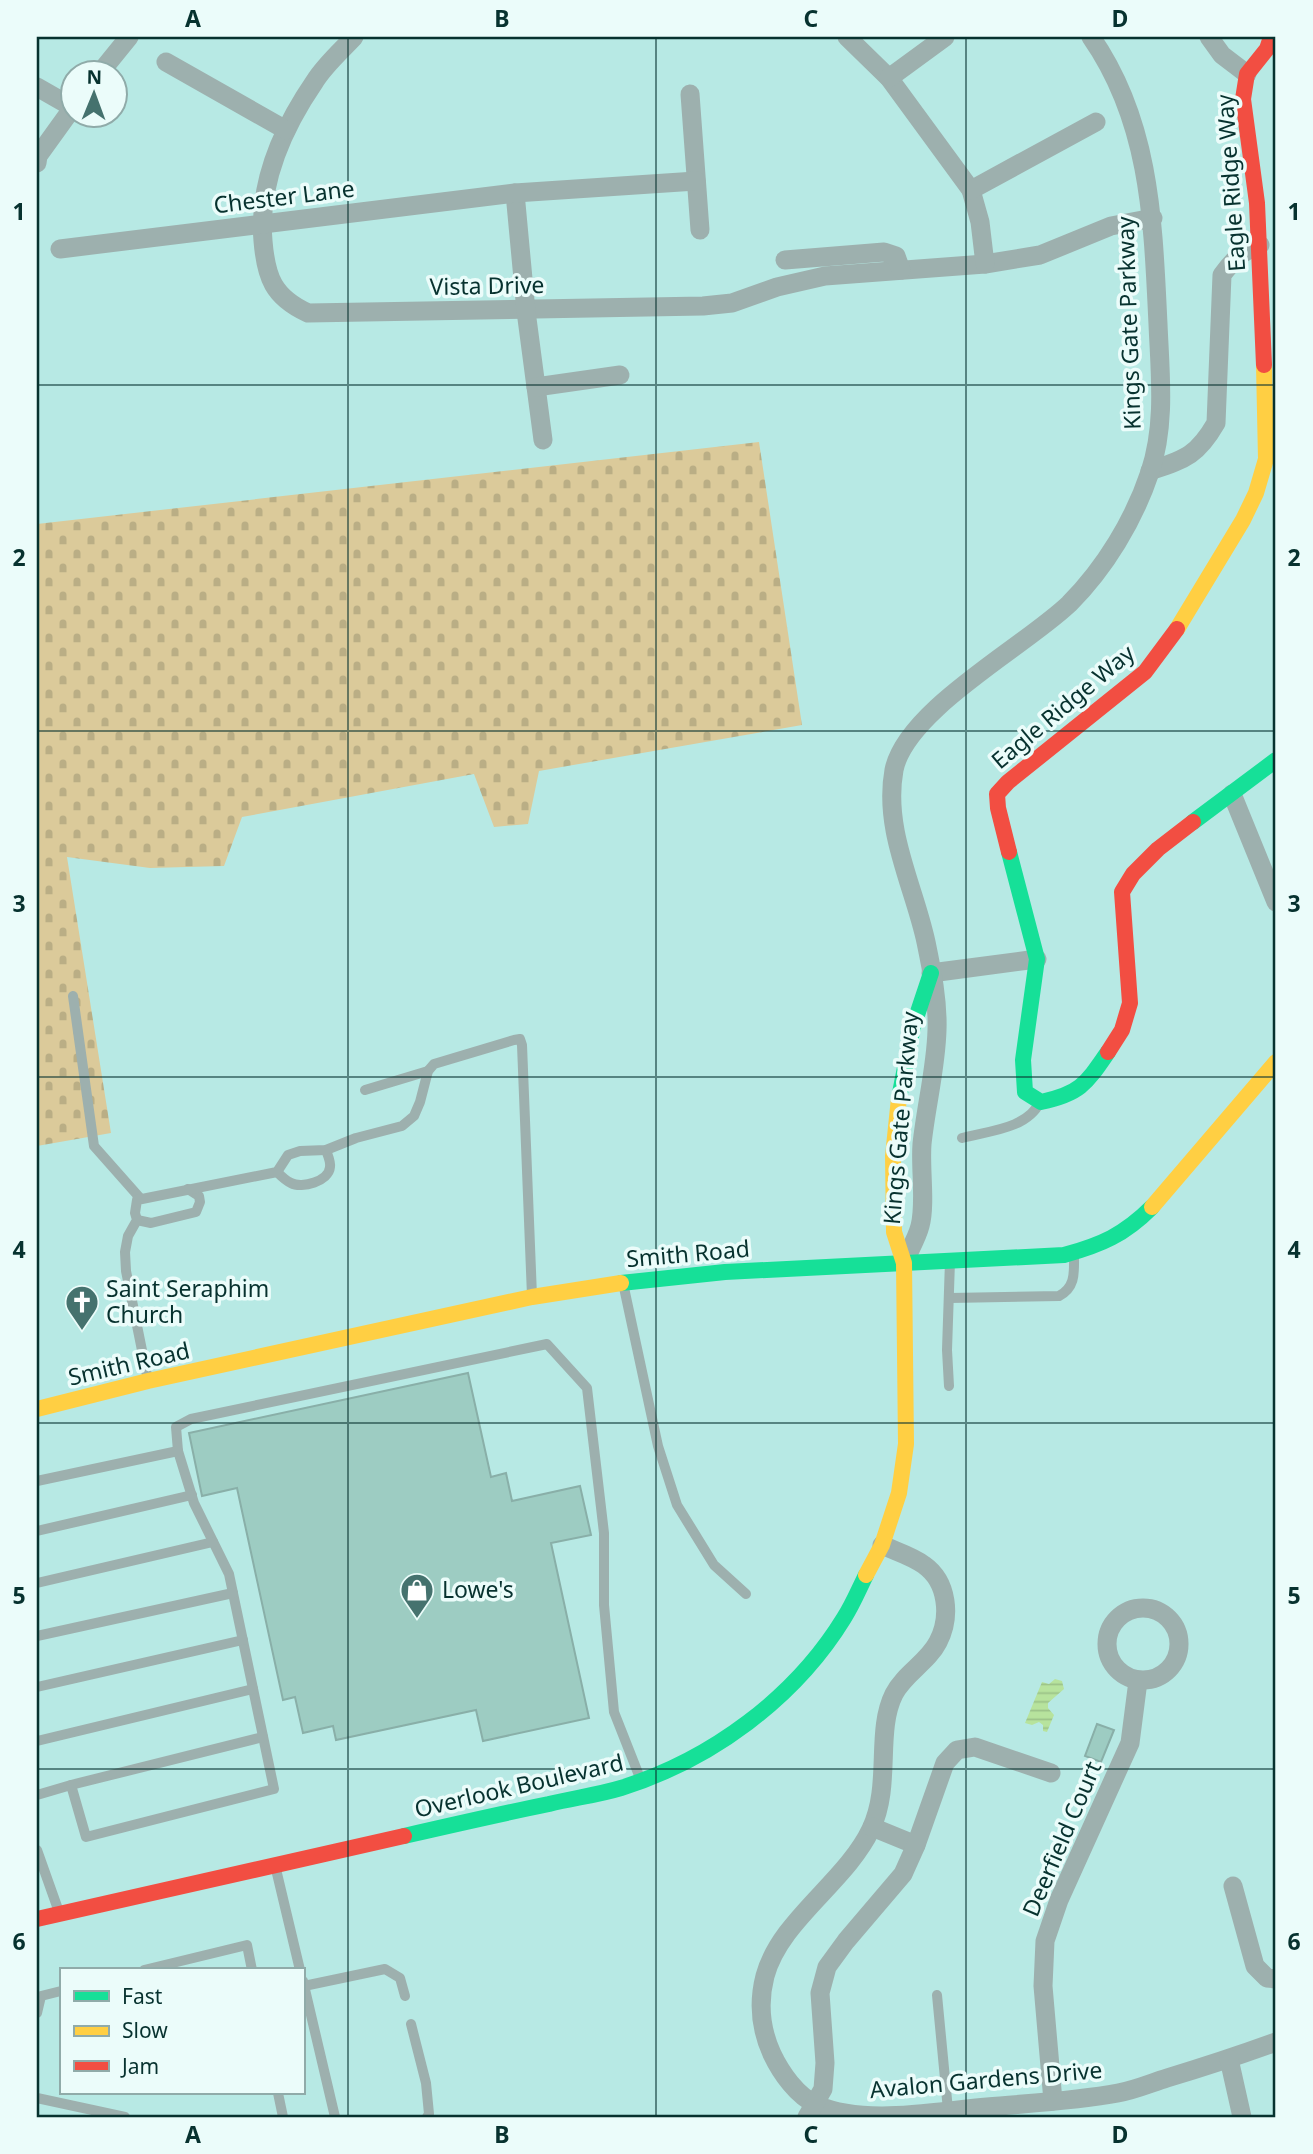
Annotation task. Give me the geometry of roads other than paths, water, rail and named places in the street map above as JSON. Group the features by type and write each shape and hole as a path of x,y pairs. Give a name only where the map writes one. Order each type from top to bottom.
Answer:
{"street":[{"path":"110,60 129,37"},
{"name":"Vista Drive","path":"354,37 315,80 286,130 272,162 264,191 261,225 270,282 291,305 308,313 526,311 732,303 777,287 825,276 985,264 1040,255 1111,226 1153,218"},
{"path":"847,37 889,78 971,190 980,222 985,264"},
{"path":"889,78 945,37"},
{"name":"Kings Gate Parkway","path":"904,1263 921,1224 922,1147 937,1031 936,995 926,940 899,847 892,809 894,768 914,730 945,701 1068,604 1101,565 1130,520 1150,471 1161,424 1153,218 1143,157 1128,107 1104,56 1091,37"},
{"path":"1209,37 1222,55 1247,74"},
{"name":"Eagle Ridge Way","path":"1041,1102 1025,1092 1023,1060 1037,959 998,808 998,794 1008,782 1145,672 1180,625 1243,520 1256,492 1266,459 1260,245 1257,203 1242,99 1247,74 1267,49 1271,37"},
{"path":"166,62 286,130"},
{"path":"37,87 60,99"},
{"path":"690,94 701,230"},
{"path":"971,190 1096,122"},
{"path":"37,163 38,156 60,125"},
{"name":"Chester Lane","path":"60,249 515,193 696,181"},
{"path":"515,193 526,311 543,440"},
{"path":"1150,471 1181,460 1204,444 1216,423 1222,275 1234,258 1247,249 1260,245"},
{"path":"785,260 884,252 896,256 901,270"},
{"path":"536,387 620,375"},
{"path":"1041,1102 1066,1097 1088,1081 1122,1030 1130,1003 1122,892 1133,874 1158,849 1276,760"},
{"path":"1232,794 1276,902"},
{"path":"931,973 1037,959"},
{"name":"Kings Gate Parkway","path":"904,1263 894,1231 893,1156 900,1088 913,1027 931,973"},
{"name":"Smith Road","path":"37,1409 148,1381 532,1297 622,1283 725,1272 1064,1255 1098,1246 1133,1226 1276,1062"},
{"name":"Overlook Boulevard","path":"37,1919 275,1864 582,1798 641,1781 715,1745 780,1696 815,1658 864,1584 882,1545 899,1493 905,1460 904,1263"},
{"name":"Avalon Gardens Drive","path":"882,1545 925,1565 943,1588 946,1612 938,1643 893,1695 885,1727 885,1773 880,1805 872,1827 856,1856 781,1941 765,1975 761,2003 764,2036 775,2060 811,2111 907,2116 1120,2093 1276,2042"},
{"name":"Deerfield Court","path":"1054,2101 1043,1986 1045,1941 1059,1900 1129,1743 1138,1681"},
{"path":"811,2111 823,2089 825,2063 820,1993 827,1967 903,1874 916,1846 945,1763 957,1750 975,1747 1051,1773"},
{"path":"872,1827 916,1846"},
{"path":"1233,1886 1255,1966 1267,1978 1276,1979"},
{"path":"1229,2059 1242,2117"}],"lane":[{"path":"73,996 94,1146 140,1198"},
{"path":"148,1381 125,1261 128,1236 137,1220 136,1202 140,1198 277,1172 288,1155 311,1149 326,1150 356,1138 402,1126 414,1116 428,1071 433,1064 520,1039 532,1297"},
{"path":"365,1090 428,1071"},
{"path":"962,1138 1020,1122 1036,1111 1041,1102"},
{"path":"277,1172 288,1183 298,1186 320,1180 330,1169 326,1150"},
{"path":"137,1220 151,1223 196,1212 199,1196 188,1189"},
{"path":"950,1298 1059,1296 1067,1292 1072,1283 1074,1252"},
{"path":"949,1387 947,1350 950,1261"},
{"path":"622,1283 657,1446 677,1505 714,1565 746,1594"},
{"path":"71,1785 86,1836 274,1790 229,1574 192,1495 178,1451 176,1427 191,1419 547,1344 587,1388 604,1533 604,1605 614,1712 641,1781"},
{"path":"37,1481 178,1451"},
{"path":"37,1531 192,1495"},
{"path":"37,1583 213,1542"},
{"path":"37,1636 233,1594"},
{"path":"37,1687 243,1640"},
{"path":"37,1741 253,1689"},
{"path":"37,1795 263,1737"},
{"path":"37,1850 59,1913"},
{"path":"275,1864 300,1968"},
{"path":"152,1968 247,1945 253,1968"},
{"path":"304,1984 385,1969 400,1978 405,1996"},
{"path":"304,1988 335,2117"},
{"path":"37,2013 39,1996 60,1990"},
{"path":"937,1994 947,2110"},
{"path":"411,2024 426,2083 427,2117"},
{"path":"278,2094 283,2117"},
{"path":"37,2098 125,2117"}],"place":[{"name":"Saint Seraphim Church","path":"82,1332"},
{"name":"Lowe's","path":"417,1620"}]}
